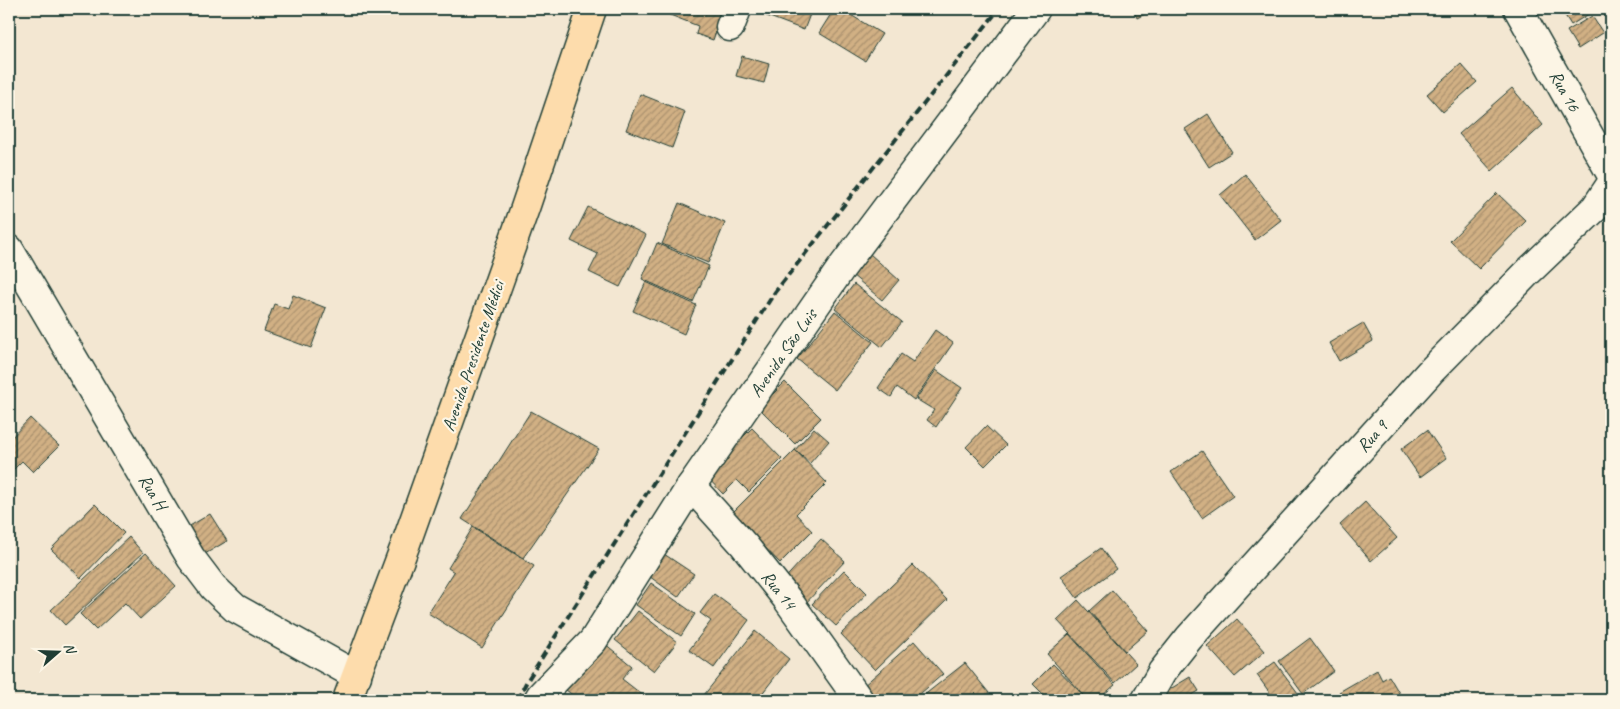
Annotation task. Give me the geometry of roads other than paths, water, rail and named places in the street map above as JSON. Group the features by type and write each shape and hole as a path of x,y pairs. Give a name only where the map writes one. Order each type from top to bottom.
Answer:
{"main road":[{"name":"Avenida Presidente Médici","path":"347,700 358,676 515,236 592,9"}],"street":[{"name":"Avenida São Luis","path":"538,700 593,640 691,486 840,270 1036,9"},
{"name":"Rua 16","path":"1518,9 1611,174"},
{"name":"Rua 9","path":"1146,700 1162,672 1189,638 1430,372 1530,270 1595,208 1611,184"},
{"name":"Rua H","path":"9,249 192,558 213,587 234,608 358,676"},
{"name":"Rua 14","path":"691,486 744,545 787,599 859,700"}],"railway":[{"path":"517,700 527,681 775,292 999,9"}]}
